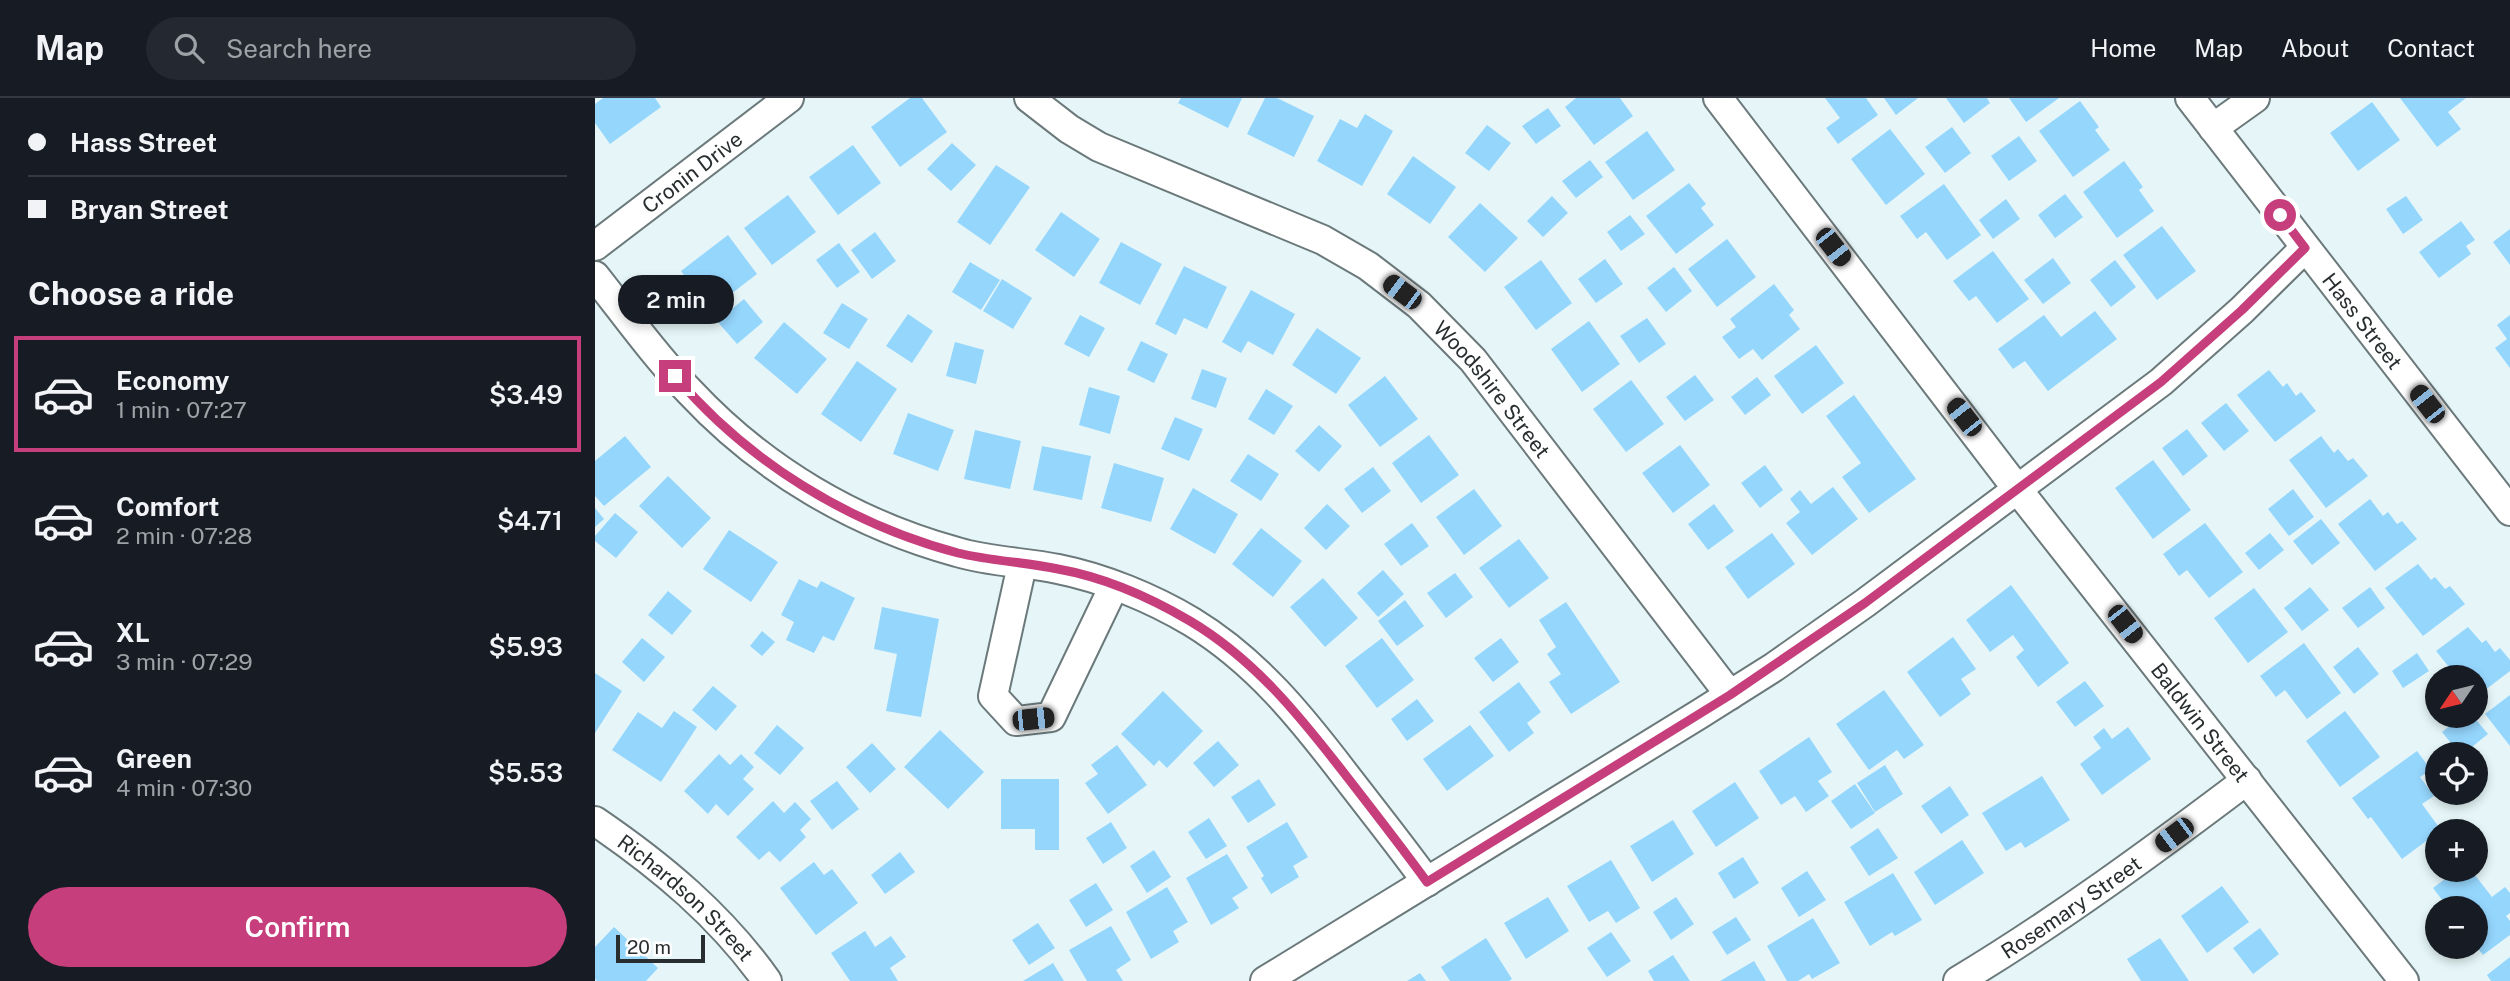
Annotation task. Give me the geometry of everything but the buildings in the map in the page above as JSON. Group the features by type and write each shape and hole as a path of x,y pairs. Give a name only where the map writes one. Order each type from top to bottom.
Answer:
{"street":[{"name":"Cronin Drive","path":"595,246 789,98"},
{"name":"Woodshire Street","path":"1029,98 1069,129 1099,147 1323,240 1368,266 1419,305 1473,360 1730,695"},
{"name":"Baldwin Street","path":"1718,98 2018,490 2404,981"},
{"name":"Hass Street","path":"2190,98 2510,511"},
{"path":"2213,128 2255,98"},
{"path":"1265,981 1730,695 1865,603 2161,382 2242,310 2305,248"},
{"path":"595,276 689,392 729,431 785,475 834,504 893,532 959,553 1058,569 1114,586 1148,599 1191,621 1259,672 1300,716 1427,882"},
{"path":"1022,565 993,696 1016,721 1051,717 1114,586"},
{"name":"Rosemary Street","path":"1958,981 2132,867 2247,780"},
{"name":"Richardson Street","path":"595,821 683,886 725,929 767,981"}],"route":[{"path":"675,376 729,431 785,475 834,504 893,532 959,553 1058,569 1114,586 1148,599 1191,621 1221,641 1259,672 1300,716 1427,882 1774,667 1990,511 2161,382 2242,310 2305,248 2280,215"}]}
